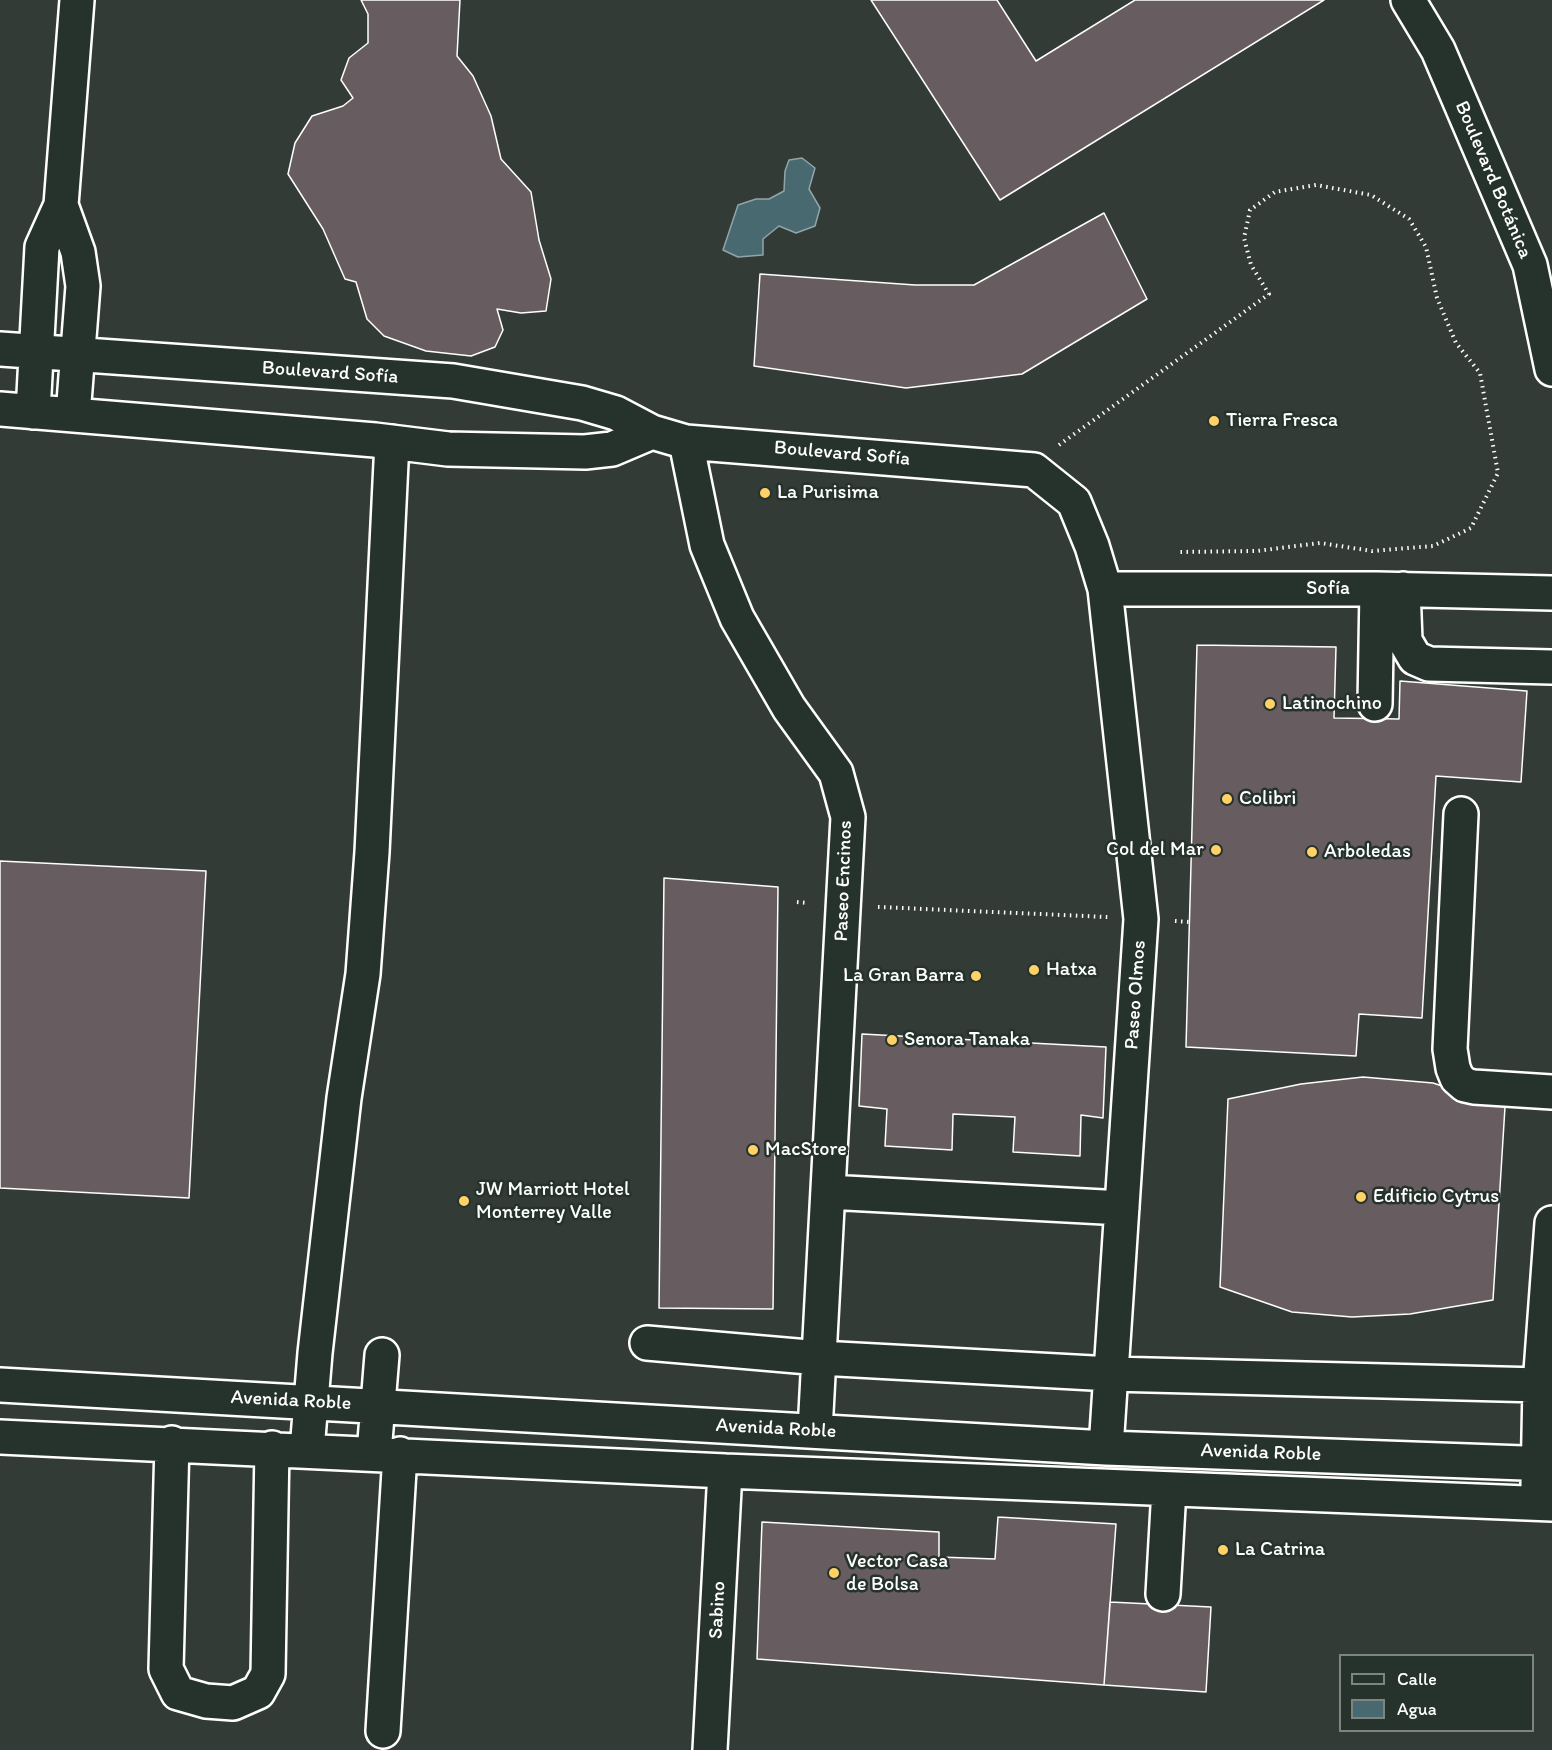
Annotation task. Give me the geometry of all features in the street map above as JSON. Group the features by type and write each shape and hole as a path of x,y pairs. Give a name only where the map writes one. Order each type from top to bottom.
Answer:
{"street":[{"path":"33,412 42,248 61,205 76,0"},
{"name":"Boulevard Botánica","path":"1408,0 1438,51 1530,265 1552,369"},
{"path":"61,205 78,252 83,286 73,415"},
{"name":"Boulevard Sofía","path":"0,349 453,381 582,403 616,413 652,432 686,442 1029,470"},
{"path":"0,409 392,442 448,449 585,452 612,449 652,432"},
{"path":"307,1450 315,1353 344,1098 363,974 372,852 392,442"},
{"name":"Paseo Encinos","path":"686,442 707,545 737,618 789,708 836,773 844,794 848,817 815,1431"},
{"name":"Paseo Olmos","path":"1029,470 1074,502 1092,546 1105,589 1141,919 1106,1448"},
{"name":"Sofía","path":"1105,589 1390,589 1552,593"},
{"path":"1390,589 1405,641 1415,658 1429,664 1552,668"},
{"path":"1375,704 1390,589"},
{"path":"1461,814 1450,1049 1453,1068 1457,1077 1465,1085 1552,1092"},
{"path":"828,1192 1122,1208"},
{"path":"1544,1504 1546,1464 1540,1385 1552,1223"},
{"path":"647,1343 819,1358 1111,1374 1540,1385"},
{"path":"382,1356 377,1406 387,1454 383,1731"},
{"name":"Avenida Roble","path":"0,1385 1106,1448 1546,1464"},
{"name":"Avenida Roble","path":"0,1437 172,1443 725,1471 1544,1504"},
{"path":"172,1443 166,1669 178,1693 206,1701 233,1703 258,1692 268,1674 272,1448"},
{"name":"Sabino","path":"711,1750 725,1471"},
{"path":"1163,1594 1168,1489"}],"path":[{"path":"1029,470 1269,294 1251,265 1244,238 1250,210 1275,192 1317,185 1371,195 1409,219 1426,247 1437,298 1456,343 1480,374 1498,473 1471,528 1433,546 1372,551 1320,543 1257,551 1191,550 1168,553"},
{"path":"797,902 1190,922"}],"water":[{"path":"802,158 815,168 809,189 820,208 815,226 796,233 779,226 763,239 763,255 738,257 723,250 738,205 756,199 769,199 784,191 785,171 789,160"}],"building":[{"path":"361,0 460,0 457,56 473,76 491,116 501,159 531,192 539,240 551,279 546,311 521,313 497,309 503,330 495,347 471,356 426,351 384,336 367,319 356,282 345,279 323,229 288,174 295,143 312,116 343,106 353,98 341,80 349,58 368,43 368,14"},
{"path":"871,0 997,0 1036,61 1135,0 1324,0 1000,200"},
{"path":"1104,213 1147,299 1022,374 906,388 754,366 760,274 915,285 974,285"},
{"name":"Arboledas","path":"1197,645 1336,647 1334,718 1399,719 1400,681 1527,691 1521,782 1436,776 1422,1018 1359,1014 1356,1056 1186,1047"},
{"path":"0,861 206,871 189,1198 0,1188"},
{"path":"664,878 778,887 773,1309 659,1308"},
{"path":"862,1034 1106,1047 1103,1118 1081,1115 1080,1156 1013,1152 1015,1117 953,1114 952,1150 885,1146 887,1109 859,1106"},
{"name":"Edificio Cytrus","path":"1363,1077 1433,1083 1505,1107 1493,1300 1410,1314 1352,1317 1292,1312 1220,1287 1228,1099 1301,1084"},
{"path":"998,1517 1116,1524 1104,1685 757,1659 762,1522 939,1532 939,1557 995,1559"},
{"path":"1110,1602 1211,1607 1206,1692 1104,1685"}],"place":[{"name":"Tierra Fresca","path":"1214,421"},
{"name":"La Purisima","path":"765,493"},
{"name":"Latinochino","path":"1270,704"},
{"name":"Colibri","path":"1227,799"},
{"name":"Col del Mar","path":"1216,850"},
{"name":"Arboledas","path":"1312,852"},
{"name":"Hatxa","path":"1034,970"},
{"name":"La Gran Barra","path":"976,976"},
{"name":"Senora Tanaka","path":"892,1040"},
{"name":"MacStore","path":"753,1150"},
{"name":"Edificio Cytrus","path":"1361,1197"},
{"name":"JW Marriott Hotel Monterrey Valle","path":"464,1201"},
{"name":"La Catrina","path":"1223,1550"},
{"name":"Vector Casa de Bolsa","path":"834,1573"}]}
